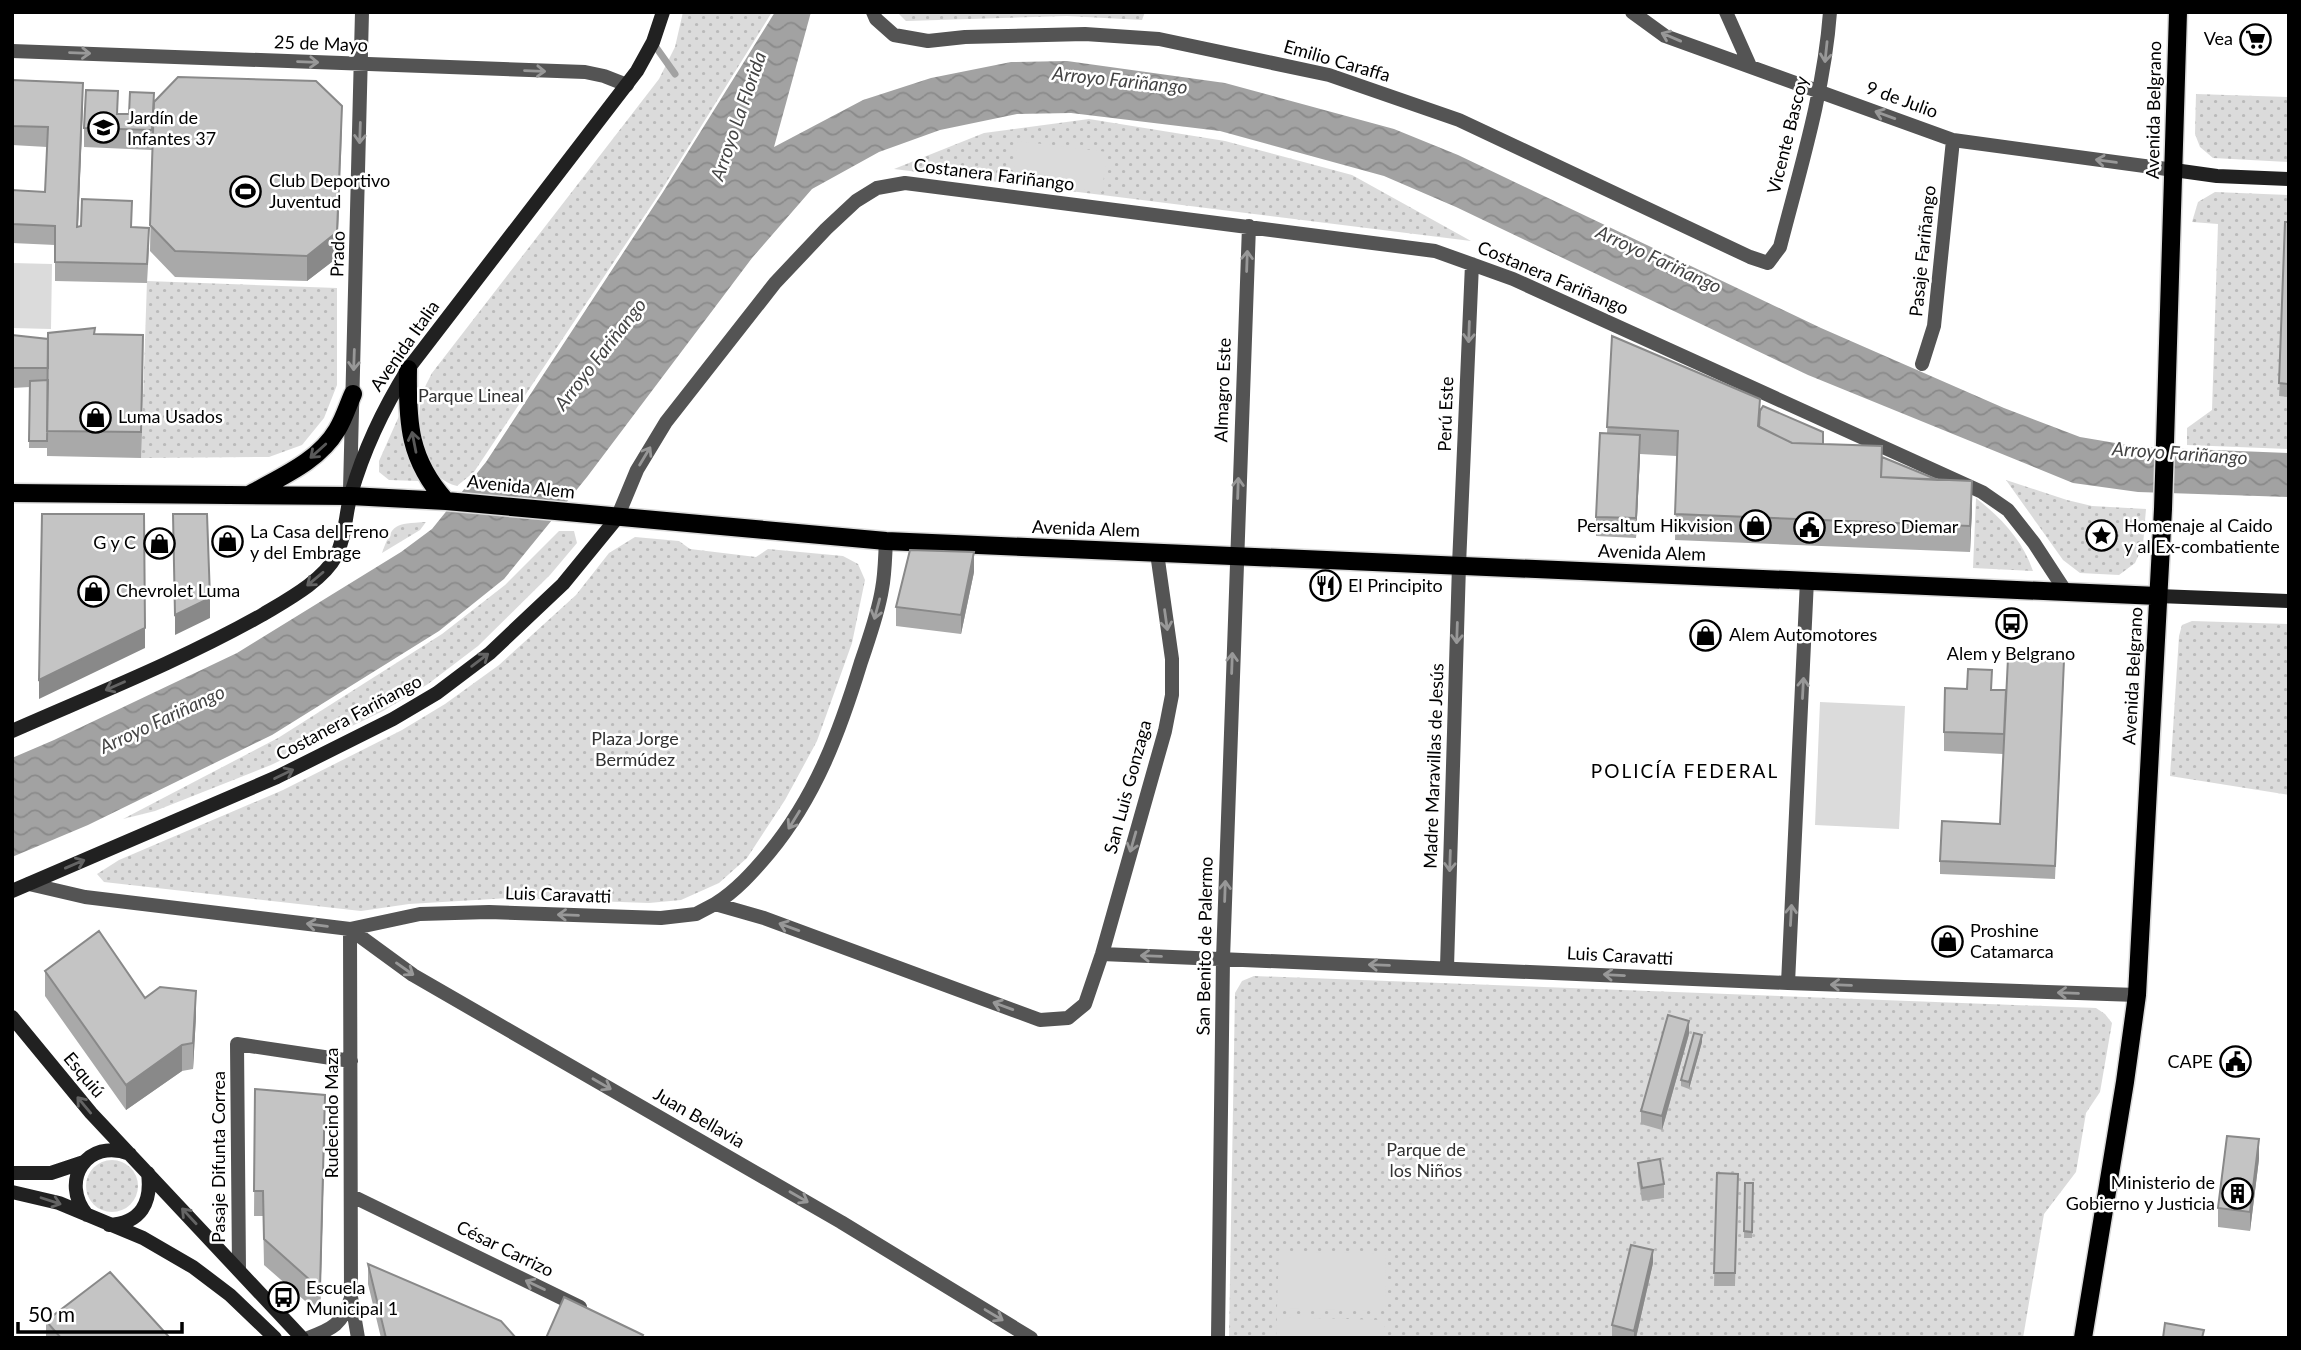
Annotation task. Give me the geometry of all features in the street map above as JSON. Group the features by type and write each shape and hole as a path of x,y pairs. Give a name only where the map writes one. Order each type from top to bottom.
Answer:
{"main road":[{"name":"Avenida Italia","path":"12,732 215,641 292,597 323,572 335,558 343,538 350,496 379,417 408,369 626,85 653,42 663,12"},
{"name":"Avenida Belgrano","path":"2083,1338 2137,995 2166,438 2178,12"},
{"path":"2174,170 2217,176 2289,179"},
{"path":"408,369 408,402 417,457 429,482 446,501"},
{"path":"247,495 299,466 321,450 337,429 353,394"},
{"name":"Avenida Alem","path":"12,494 350,496 446,501 887,541 2158,596"},
{"name":"Costanera Fariñango","path":"12,891 277,778 393,719 437,693 490,653 563,584 617,518"},
{"path":"2158,596 2289,601"},
{"name":"Esquiú","path":"12,1017 91,1114 131,1154"},
{"path":"12,1173 51,1173 84,1162 94,1154 107,1150 131,1154 302,1338"},
{"path":"84,1162 78,1172 75,1195 87,1216"},
{"path":"107,1224 120,1224 132,1219 142,1210 148,1199 148,1173"},
{"path":"12,1192 60,1203 143,1238 193,1267 230,1295 275,1338"}],"street":[{"name":"Prado","path":"350,496 362,12"},
{"name":"Emilio Caraffa","path":"873,12 876,19 894,35 928,41 965,37 1085,34 1159,38 1329,75 1459,120 1687,228 1768,263"},
{"name":"9 de Julio","path":"1632,12 1665,36 1953,140 2174,170"},
{"path":"1726,12 1750,66"},
{"name":"Vicente Bascoy","path":"1768,263 1780,247 1820,91 1830,12"},
{"name":"25 de Mayo","path":"12,51 584,72 626,85"},
{"name":"Pasaje Fariñango","path":"1922,364 1934,326 1953,140"},
{"name":"Costanera Fariñango","path":"617,518 637,470 666,422 775,283 856,201 877,188 905,183 1435,250 1513,279 1982,492 2008,510 2066,592"},
{"name":"Almagro Este","path":"1236,556 1249,226"},
{"name":"Perú Este","path":"1459,565 1472,264"},
{"path":"715,904 757,867 790,827 817,781 841,726 874,620 882,590 887,541"},
{"name":"San Luis Gonzaga","path":"715,904 764,918 1040,1020 1068,1018 1085,1004 1102,954 1165,731 1172,695 1172,659 1157,553"},
{"name":"San Benito de Palermo","path":"1219,1338 1223,959 1236,556"},
{"name":"Madre Maravillas de Jesús","path":"1447,967 1459,565"},
{"path":"1788,983 1807,580"},
{"name":"Luis Caravatti","path":"29,884 85,897 350,929 420,914 661,918 696,914 715,904"},
{"name":"Rudecindo Maza","path":"350,929 351,1297 358,1338"},
{"name":"Juan Bellavia","path":"350,929 414,975 841,1222 1031,1338"},
{"name":"Luis Caravatti","path":"1102,954 2137,995"},
{"name":"Pasaje Difunta Correa","path":"239,1270 237,1044 351,1061"},
{"name":"César Carrizo","path":"352,1196 594,1314"},
{"name":"Rudecindo Maza","path":"308,1338 334,1327 345,1316 351,1297"}],"green space":[{"name":"Parque Lineal","path":"683,12 772,12 661,191 474,472 457,486 445,481 429,463 421,437 421,398 432,373 659,79 675,47"},
{"path":"897,12 1145,12 1142,20 1067,16 906,21"},
{"path":"2196,94 2289,97 2289,162 2213,158 2200,147 2195,134"},
{"path":"1089,119 1225,141 1352,175 1471,241 894,169 984,133"},
{"path":"1018,141 1107,152 1102,192 1013,181"},
{"path":"2215,192 2289,195 2289,449 2187,445 2187,428 2212,410 2218,224 2192,222 2198,202"},
{"path":"12,263 52,264 51,329 12,328"},
{"path":"147,281 337,288 337,385 324,418 302,445 269,457 141,458"},
{"path":"399,416 404,441 419,481 389,480 379,472 379,461"},
{"path":"2006,480 2092,506 2146,509 2143,545 2135,563 2119,575 2080,573 2063,560"},
{"path":"1976,498 2010,530 2033,571 1973,568"},
{"path":"426,522 420,530 382,553 396,527 407,523"},
{"path":"559,531 574,531 577,543 550,575 478,646 428,684 383,711 271,765 155,811 123,819 278,738 442,634 505,585"},
{"name":"Plaza Jorge Bermúdez","path":"635,537 679,541 690,549 756,557 768,549 843,556 858,564 865,580 852,643 817,741 785,800 747,858 719,883 681,900 649,903 509,898 409,904 361,911 104,882 97,874 119,860 283,790 402,730 445,704 499,665 576,595 609,553"},
{"path":"2192,621 2289,624 2289,795 2170,776 2179,636 2182,625"},
{"path":"1820,702 1905,706 1899,829 1815,825"},
{"name":"Parque de los Niños","path":"1254,976 2096,1008 2112,1023 2100,1092 2086,1113 2076,1172 2044,1214 2023,1338 1229,1338 1235,993 1242,981"},
{"path":"112,1160 122,1162 130,1168 136,1176 136,1196 130,1204 122,1210 112,1212 102,1210 94,1204 88,1196 86,1186 88,1176 94,1168 102,1162"},
{"path":"1279,1251 1386,1254 1385,1311 1277,1308"},
{"path":"1277,1317 1384,1320 1384,1338 1276,1338"}],"water":[{"path":"775,12 811,12 774,147 863,100 931,78 1011,62 1067,61 1225,83 1394,129 1458,155 1821,328 2004,408 2080,437 2139,447 2289,453 2289,497 2138,492 2073,483 1808,375 1456,207 1384,176 1220,131 1071,113 1017,114 940,130 879,152 812,189 752,258 587,477 504,579 439,631 272,735 88,825 12,857 12,758 237,653 401,552 432,529 486,462 663,192"}],"building":[{"name":"Club Deportivo Juventud","path":"178,77 316,81 342,106 337,232 307,256 175,251 150,225 154,102"},
{"path":"12,80 83,83 77,227 81,226 82,199 132,201 131,227 149,228 147,264 55,262 55,226 12,224 12,190 45,192 48,127 12,126"},
{"path":"86,90 118,91 117,114 129,114 130,92 154,93 152,130 84,128"},
{"path":"2285,222 2289,222 2289,384 2279,383"},
{"name":"Luma Usados","path":"95,328 94,334 143,335 141,432 47,431 48,333"},
{"path":"12,335 48,339 48,368 12,368"},
{"path":"1612,336 1760,399 1758,426 1792,443 1882,446 1881,477 1972,481 1970,526 1675,514 1678,431 1607,427"},
{"path":"48,380 47,441 29,441 30,381"},
{"path":"1763,406 1823,432 1823,444 1792,443 1759,427"},
{"path":"1600,433 1640,435 1636,518 1596,517"},
{"path":"1882,457 1938,480 1881,477"},
{"name":"Chevrolet Luma","path":"42,514 144,514 145,628 39,680"},
{"path":"173,514 207,514 210,598 175,615"},
{"path":"910,550 974,552 961,615 896,607"},
{"path":"2008,658 2064,660 2055,866 1940,861 1942,821 2000,824"},
{"path":"1968,669 1992,670 1991,690 2006,690 2004,734 1944,732 1945,688 1967,689"},
{"path":"99,931 145,998 160,987 196,991 193,1043 182,1045 126,1085 45,971"},
{"path":"1668,1015 1689,1021 1662,1116 1641,1111"},
{"path":"1694,1033 1702,1035 1689,1082 1681,1080"},
{"path":"255,1089 325,1095 320,1289 264,1239 263,1191 254,1191"},
{"name":"Ministerio de Gobierno y Justicia","path":"2227,1136 2259,1139 2250,1212 2218,1208"},
{"path":"1660,1159 1664,1184 1642,1188 1638,1163"},
{"path":"1717,1173 1738,1174 1735,1273 1714,1273"},
{"path":"1745,1183 1753,1183 1752,1232 1744,1231"},
{"path":"1631,1245 1653,1250 1634,1331 1612,1325"},
{"path":"368,1264 501,1321 516,1338 386,1338"},
{"path":"110,1272 170,1338 61,1338 46,1321"},
{"path":"564,1297 643,1335 641,1338 546,1338"},
{"path":"2165,1323 2204,1330 2202,1338 2163,1338"}],"waterway":[{"path":"653,43 675,74"}],"place":[{"name":"Vea","path":"2256,39"},
{"name":"Jardín de Infantes 37","path":"104,128"},
{"name":"Club Deportivo Juventud","path":"246,191"},
{"name":"Luma Usados","path":"95,417"},
{"name":"Persaltum Hikvision","path":"1756,526"},
{"name":"Expreso Diemar","path":"1810,527"},
{"name":"Homenaje al Caido y al Ex-combatiente","path":"2101,536"},
{"name":"La Casa del Freno y del Embrage","path":"227,542"},
{"name":"G y C","path":"159,543"},
{"name":"El Principito","path":"1325,586"},
{"name":"Chevrolet Luma","path":"93,591"},
{"name":"Alem y Belgrano","path":"2011,624"},
{"name":"Alem Automotores","path":"1706,635"},
{"name":"Proshine Catamarca","path":"1947,941"},
{"name":"CAPE","path":"2236,1062"},
{"name":"Ministerio de Gobierno y Justicia","path":"2238,1193"},
{"name":"Escuela Municipal 1","path":"283,1298"}],"district":[{"name":"POLICÍA FEDERAL","path":"1685,771"}],"water label":[{"name":"Arroyo Fariñango","path":"1120,80"},
{"name":"Arroyo La Florida","path":"738,116"},
{"name":"Arroyo Fariñango","path":"1659,259"},
{"name":"Arroyo Fariñango","path":"600,354"},
{"name":"Arroyo Fariñango","path":"2180,453"},
{"name":"Arroyo Fariñango","path":"162,719"}]}
